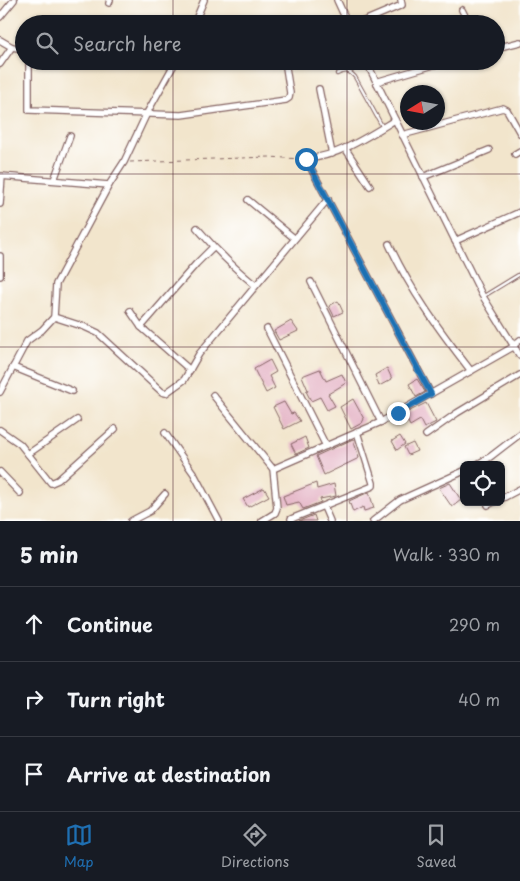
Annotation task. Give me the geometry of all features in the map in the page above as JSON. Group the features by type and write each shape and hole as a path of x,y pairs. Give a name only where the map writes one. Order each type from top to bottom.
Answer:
{"street":[{"path":"0,17 14,0"},
{"path":"198,15 204,0"},
{"path":"337,0 344,15"},
{"path":"378,15 402,5 401,0"},
{"path":"462,10 464,15"},
{"path":"0,40 15,48"},
{"path":"505,46 520,42"},
{"path":"0,64 12,47"},
{"path":"28,70 29,110 180,115 286,100 289,98 290,93 286,70"},
{"path":"0,392 27,341 42,330 54,317 56,284 109,185 124,162 147,113 171,70"},
{"path":"370,70 483,297 520,356"},
{"path":"376,82 417,70"},
{"path":"319,89 332,154"},
{"path":"402,135 503,108 507,110 520,133"},
{"path":"395,120 332,154 306,159 431,394"},
{"path":"54,180 70,136"},
{"path":"345,148 370,186"},
{"path":"423,177 489,150"},
{"path":"0,204 1,176 109,185"},
{"path":"54,317 98,333 162,392 169,391 184,380 199,354 328,198"},
{"path":"248,200 294,238"},
{"path":"455,241 520,212"},
{"path":"197,228 238,271 255,285"},
{"path":"389,244 408,281 441,332 471,371"},
{"path":"141,327 196,264 214,247"},
{"path":"0,256 0,276"},
{"path":"311,282 381,422"},
{"path":"130,311 141,327 190,370"},
{"path":"267,329 326,446"},
{"path":"273,469 381,422 513,347 520,340"},
{"path":"13,367 72,391"},
{"path":"426,435 457,413 520,375"},
{"path":"213,395 273,469 277,508 275,513 262,521"},
{"path":"28,454 77,420"},
{"path":"0,430 20,444 52,483 56,482 115,429"},
{"path":"291,519 373,486 357,432"},
{"path":"165,433 194,474 219,521"},
{"path":"483,461 520,434"},
{"path":"0,472 20,493"},
{"path":"373,521 400,500 460,473"},
{"path":"505,496 520,489"},
{"path":"131,521 150,511 165,494"},
{"path":"324,506 330,521"}],"lane":[{"path":"337,74 348,71 355,77 382,128"},
{"path":"483,297 520,274"}],"path":[{"path":"124,162 269,157 306,159"}],"building":[{"path":"338,301 343,312 334,316 329,306"},
{"path":"291,321 298,331 279,340 274,331"},
{"path":"270,360 276,372 269,376 275,388 266,393 254,369"},
{"path":"387,368 392,379 379,386 375,375"},
{"path":"320,369 326,381 342,374 346,383 328,394 335,406 327,410 320,397 311,401 302,376"},
{"path":"417,379 425,392 416,397 409,384"},
{"path":"353,399 364,419 362,423 351,429 340,407"},
{"path":"284,402 291,414 294,413 300,421 284,429 273,407"},
{"path":"426,403 436,422 424,428 420,420 410,426 404,414"},
{"path":"400,436 405,444 397,450 392,441"},
{"path":"305,437 309,448 296,454 291,444"},
{"path":"353,439 359,458 324,475 316,456"},
{"path":"413,443 417,451 408,455 404,447"},
{"path":"316,483 317,489 334,484 336,496 320,499 321,502 303,509 299,502 286,505 283,496"},
{"path":"450,483 460,501 452,507 439,488"},
{"path":"264,488 269,496 248,507 243,499"},
{"path":"369,492 374,508 364,511 363,507 353,512 349,501"},
{"path":"314,515 316,521 299,521"}],"route":[{"path":"306,159 431,394 398,413"}]}
